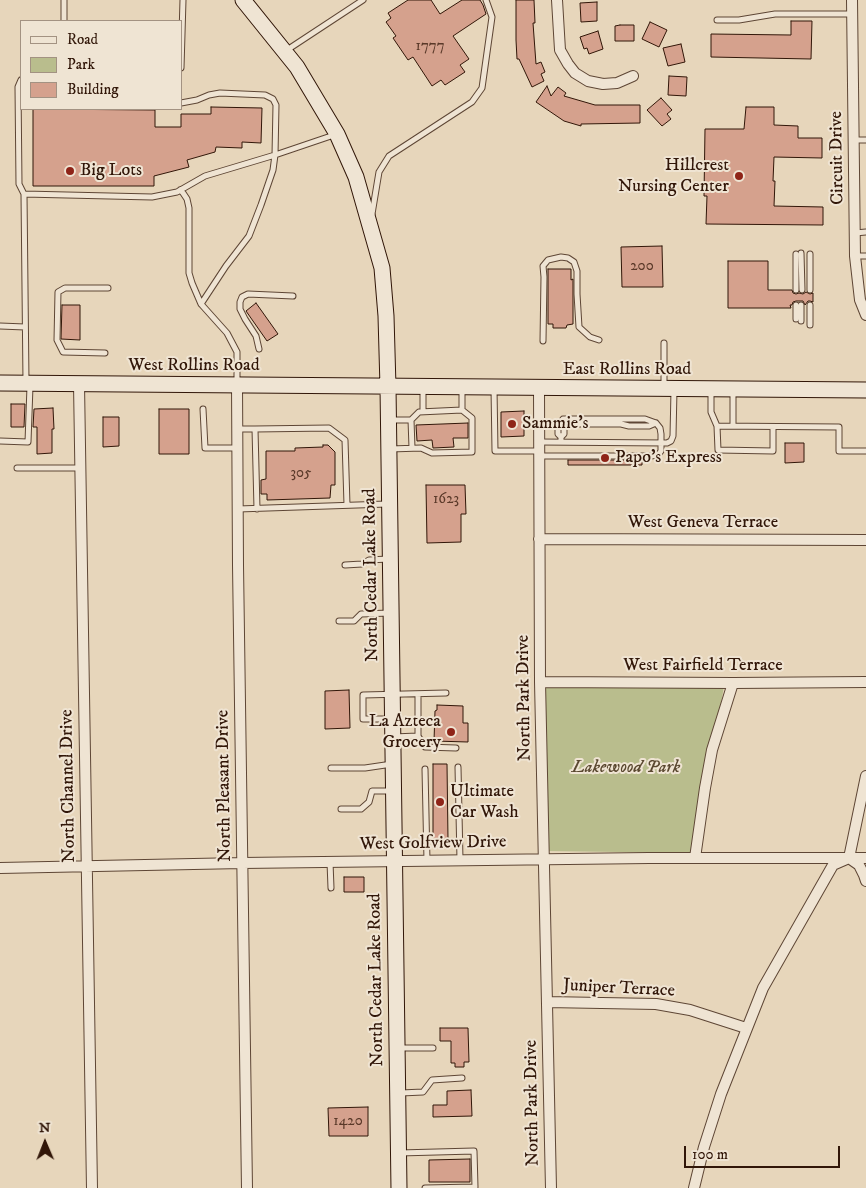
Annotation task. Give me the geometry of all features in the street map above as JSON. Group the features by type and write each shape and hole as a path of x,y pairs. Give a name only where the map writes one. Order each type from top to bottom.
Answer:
{"main road":[{"name":"North Cedar Lake Road","path":"243,0 297,67 337,134 356,177 382,268 386,316 389,420 399,1188"},
{"name":"West Rollins Road","path":"0,383 388,387"},
{"name":"East Rollins Road","path":"388,387 866,390"}],"street":[{"path":"557,0 560,50 575,73 588,81 604,84 617,83 633,76"},
{"name":"Circuit Drive","path":"852,0 855,256 860,300 866,315"},
{"name":"North Channel Drive","path":"79,384 92,1188"},
{"name":"North Pleasant Drive","path":"237,384 247,1188"},
{"name":"North Park Drive","path":"538,388 540,682 551,1188"},
{"name":"West Geneva Terrace","path":"539,538 866,540"},
{"name":"West Fairfield Terrace","path":"540,682 866,682"},
{"path":"695,858 712,750 733,683"},
{"path":"849,858 866,776"},
{"path":"849,858 859,865 866,881"},
{"path":"694,1188 704,1147 721,1094 763,988 833,865 849,858"},
{"name":"West Golfview Drive","path":"0,868 544,859 866,858"},
{"name":"Juniper Terrace","path":"547,1002 656,1004 690,1010 746,1028"}],"lane":[{"path":"64,0 64,20"},
{"path":"182,34 183,0"},
{"path":"284,52 363,0"},
{"path":"370,226 379,172 389,156 472,102 482,88 492,17 486,0"},
{"path":"717,20 739,20 775,14 852,14"},
{"path":"0,441 28,442 24,194 19,184 18,87 20,82"},
{"path":"182,103 220,93 265,95 273,99 276,106 273,170 261,205 249,236 201,304"},
{"path":"24,194 152,197 177,192 205,176 275,156 337,134"},
{"path":"854,140 866,140"},
{"path":"180,190 187,200 189,208 189,273 201,304 227,333 237,352 237,384"},
{"path":"854,233 866,232"},
{"path":"799,254 799,290"},
{"path":"810,254 810,290"},
{"path":"855,256 866,256"},
{"path":"543,341 543,266 548,260 561,257 568,258 574,262 577,271 579,327 590,337 599,340"},
{"path":"105,353 63,352 57,340 58,292 65,288 108,288"},
{"path":"259,349 256,336 240,308 242,296 248,294 293,296"},
{"path":"798,320 799,305"},
{"path":"810,305 810,325"},
{"path":"0,326 25,327"},
{"path":"561,439 569,442 667,443 671,441 673,436 664,343"},
{"path":"423,387 424,412"},
{"path":"462,388 462,410"},
{"path":"494,388 495,451 539,450 651,456 658,455 661,451 661,434 660,428 656,423 648,426 568,424 564,428 564,434 561,439 539,450"},
{"path":"711,389 710,412 717,426 718,450 773,451 773,426"},
{"path":"733,389 733,426"},
{"path":"203,409 205,448 237,448"},
{"path":"389,420 411,420 419,412 462,410 472,418 472,452 432,453 421,448 389,449"},
{"path":"411,420 412,448"},
{"path":"717,426 839,427 839,451 866,451"},
{"path":"237,429 329,428 345,440 347,505"},
{"path":"255,429 257,509"},
{"path":"16,468 80,468"},
{"path":"238,510 390,504"},
{"path":"345,565 362,564 370,560 390,559"},
{"path":"339,622 354,621 361,614 391,614"},
{"path":"393,719 363,719 363,695 446,693"},
{"path":"418,694 418,736 425,747 456,748"},
{"path":"393,737 418,736"},
{"path":"331,768 365,768 393,764"},
{"path":"458,767 460,860"},
{"path":"425,769 427,861"},
{"path":"341,809 361,809 369,802 372,791 394,791"},
{"path":"330,862 331,888"},
{"path":"397,1048 433,1048"},
{"path":"398,1093 423,1092 432,1080 462,1078"},
{"path":"398,1153 474,1151 474,1187 425,1188"}],"green space":[{"name":"Lakewood Park","path":"540,685 724,686 696,853 544,851"}],"building":[{"path":"408,0 431,0 440,14 462,0 480,0 483,5 486,14 453,36 469,59 460,65 465,72 445,85 441,80 432,86 413,57 408,60 393,38 396,36 386,22 391,18 388,13"},
{"path":"516,0 534,0 535,23 533,23 536,64 541,62 545,72 541,74 544,81 532,87 519,59 517,59"},
{"path":"597,2 597,21 581,22 580,3"},
{"path":"791,21 812,21 811,59 711,57 711,34 791,35"},
{"path":"650,22 667,30 659,47 642,39"},
{"path":"634,25 634,41 615,41 615,26"},
{"path":"598,31 603,49 589,54 587,48 584,49 580,37"},
{"path":"681,44 685,62 668,66 663,48"},
{"path":"669,76 687,77 686,96 668,95"},
{"path":"547,86 551,96 558,87 566,93 564,96 595,105 640,105 640,123 581,124 581,126 564,121 536,102"},
{"path":"661,98 672,110 667,114 671,119 662,126 647,110"},
{"path":"211,107 262,108 261,143 242,142 242,148 216,147 215,152 187,160 189,167 154,176 154,186 33,186 33,110 155,110 155,127 181,127 181,114 211,114"},
{"name":"Hillcrest Nursing Center","path":"746,107 774,107 774,125 798,126 798,138 822,138 822,158 774,157 773,181 775,181 774,206 823,207 823,225 706,224 707,196 704,196 705,129 744,129"},
{"path":"662,246 663,287 622,287 621,247"},
{"path":"728,261 768,261 768,290 792,290 796,294 813,293 813,302 808,301 805,305 803,301 796,301 790,305 791,308 728,308"},
{"path":"548,269 571,269 571,280 573,279 573,324 567,325 566,328 553,328 553,324 548,324"},
{"path":"256,303 278,334 267,341 246,311"},
{"path":"62,305 80,305 80,340 61,339"},
{"path":"11,404 25,404 24,427 11,427"},
{"path":"53,408 52,453 37,454 37,427 33,427 34,409"},
{"path":"159,409 189,409 189,454 159,454"},
{"name":"Sammie's","path":"524,411 524,436 501,437 501,412"},
{"path":"103,417 119,417 119,446 103,447"},
{"path":"468,423 468,438 453,438 454,447 433,448 432,440 417,441 416,425"},
{"path":"785,443 804,443 804,462 785,463"},
{"path":"323,445 328,445 335,452 335,485 331,485 330,498 267,500 267,494 261,494 261,480 266,479 266,451 295,451 295,448 323,447"},
{"path":"568,460 642,460 642,465 568,465"},
{"path":"426,485 465,485 466,514 461,514 461,542 427,543"},
{"path":"349,690 350,728 325,729 325,691"},
{"name":"La Azteca Grocery","path":"437,705 463,706 463,723 468,723 468,742 434,741"},
{"name":"Ultimate Car Wash","path":"433,764 447,764 448,840 433,840"},
{"path":"344,877 364,877 364,892 344,892"},
{"path":"440,1028 468,1028 469,1062 464,1062 464,1067 455,1067 455,1063 451,1063 451,1041 440,1041"},
{"path":"471,1090 472,1116 433,1117 433,1105 447,1105 447,1091"},
{"path":"368,1107 368,1136 329,1136 328,1108"},
{"path":"470,1159 470,1182 429,1182 429,1160"}],"place":[{"name":"Big Lots","path":"70,171"},
{"name":"Hillcrest Nursing Center","path":"739,176"},
{"name":"Sammie's","path":"512,424"},
{"name":"Papo's Express","path":"605,458"},
{"name":"La Azteca Grocery","path":"451,732"},
{"name":"Ultimate Car Wash","path":"440,802"}]}
